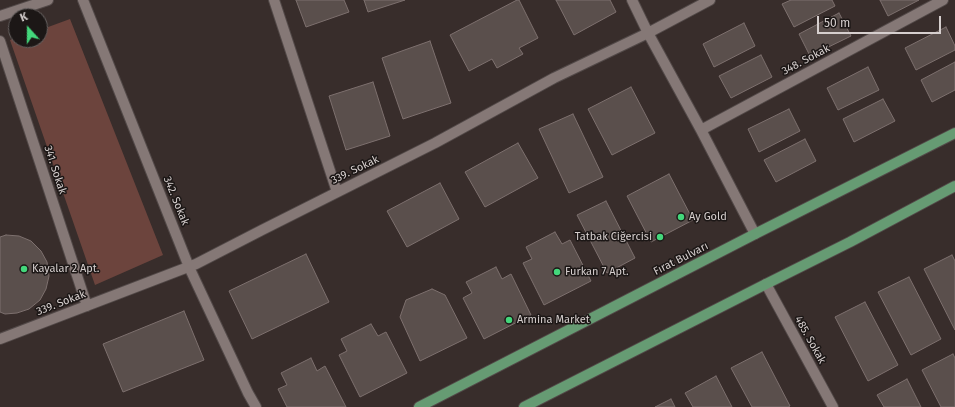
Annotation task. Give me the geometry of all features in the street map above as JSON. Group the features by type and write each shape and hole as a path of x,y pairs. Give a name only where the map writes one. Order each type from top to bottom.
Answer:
{"main road":[{"name":"Fırat Bulvarı","path":"419,407 755,234 955,134"},
{"path":"524,407 850,242 955,186"}],"street":[{"path":"0,16 48,0"},
{"name":"342. Sokak","path":"83,0 189,267 256,407"},
{"path":"274,0 337,192"},
{"path":"632,0 648,33 702,130 755,234"},
{"name":"339. Sokak","path":"0,339 196,264 436,143 554,78 648,33 710,0"},
{"name":"348. Sokak","path":"702,130 943,0"},
{"name":"341. Sokak","path":"0,41 87,306"},
{"name":"485. Sokak","path":"766,284 833,407"}],"shaded area":[{"path":"70,19 163,255 95,285 13,48 48,48 48,27"}],"building":[{"path":"296,0 344,0 349,12 306,27"},
{"path":"364,0 405,0 368,12"},
{"path":"519,0 538,38 519,48 523,54 497,68 492,59 469,71 450,35"},
{"path":"556,0 610,0 616,12 574,35"},
{"path":"791,0 832,0 835,6 794,27 782,4"},
{"path":"880,0 919,0 888,16"},
{"path":"839,13 851,36 810,56 799,34"},
{"path":"744,23 755,46 714,67 703,44"},
{"path":"946,27 955,46 955,50 916,70 905,48"},
{"path":"430,41 451,103 403,119 382,58"},
{"path":"761,55 772,77 731,98 719,76"},
{"path":"955,62 955,90 932,102 921,80"},
{"path":"868,67 879,90 838,110 827,88"},
{"path":"373,82 390,136 346,150 329,96"},
{"path":"631,87 655,133 612,155 588,109"},
{"path":"883,99 895,121 854,142 843,119"},
{"path":"789,109 800,131 759,152 748,129"},
{"path":"573,114 603,177 569,193 539,129"},
{"path":"805,139 816,161 776,182 764,160"},
{"path":"518,143 538,178 485,207 465,172"},
{"path":"669,174 693,220 651,242 627,196"},
{"path":"440,183 459,219 407,247 387,211"},
{"path":"606,201 635,258 607,273 577,215"},
{"name":"Furkan 7 Apt.","path":"555,232 562,244 570,240 591,281 544,305 523,263 532,259 526,247"},
{"name":"Kayalar 2 Apt.","path":"6,235 19,236 31,241 41,251 47,262 49,276 46,289 40,300 29,309 17,313 5,314 0,312 0,237"},
{"path":"306,254 329,302 252,339 229,291"},
{"path":"952,255 955,261 955,330 924,269"},
{"path":"496,267 502,279 511,274 531,315 484,339 463,298 472,293 466,282"},
{"path":"909,277 941,339 911,355 878,292"},
{"path":"432,289 445,295 467,338 420,361 400,317 406,300"},
{"path":"865,302 898,365 868,381 835,317"},
{"path":"184,311 204,360 123,392 103,344"},
{"path":"371,324 378,336 386,332 407,373 360,397 339,355 347,351 341,339"},
{"path":"762,352 790,406 788,407 752,407 731,368"},
{"path":"953,354 955,358 955,407 941,407 922,370"},
{"path":"311,358 317,371 325,366 346,407 287,407 278,389 287,385 281,373"},
{"path":"716,376 732,407 693,407 685,393"},
{"path":"907,379 921,407 884,407 877,395"},
{"path":"671,399 675,407 655,407"}],"place":[{"name":"Ay Gold","path":"681,217"},
{"name":"Tatbak Ciğercisi","path":"660,237"},
{"name":"Kayalar 2 Apt.","path":"24,269"},
{"name":"Furkan 7 Apt.","path":"557,272"},
{"name":"Armina Market","path":"509,320"}]}
